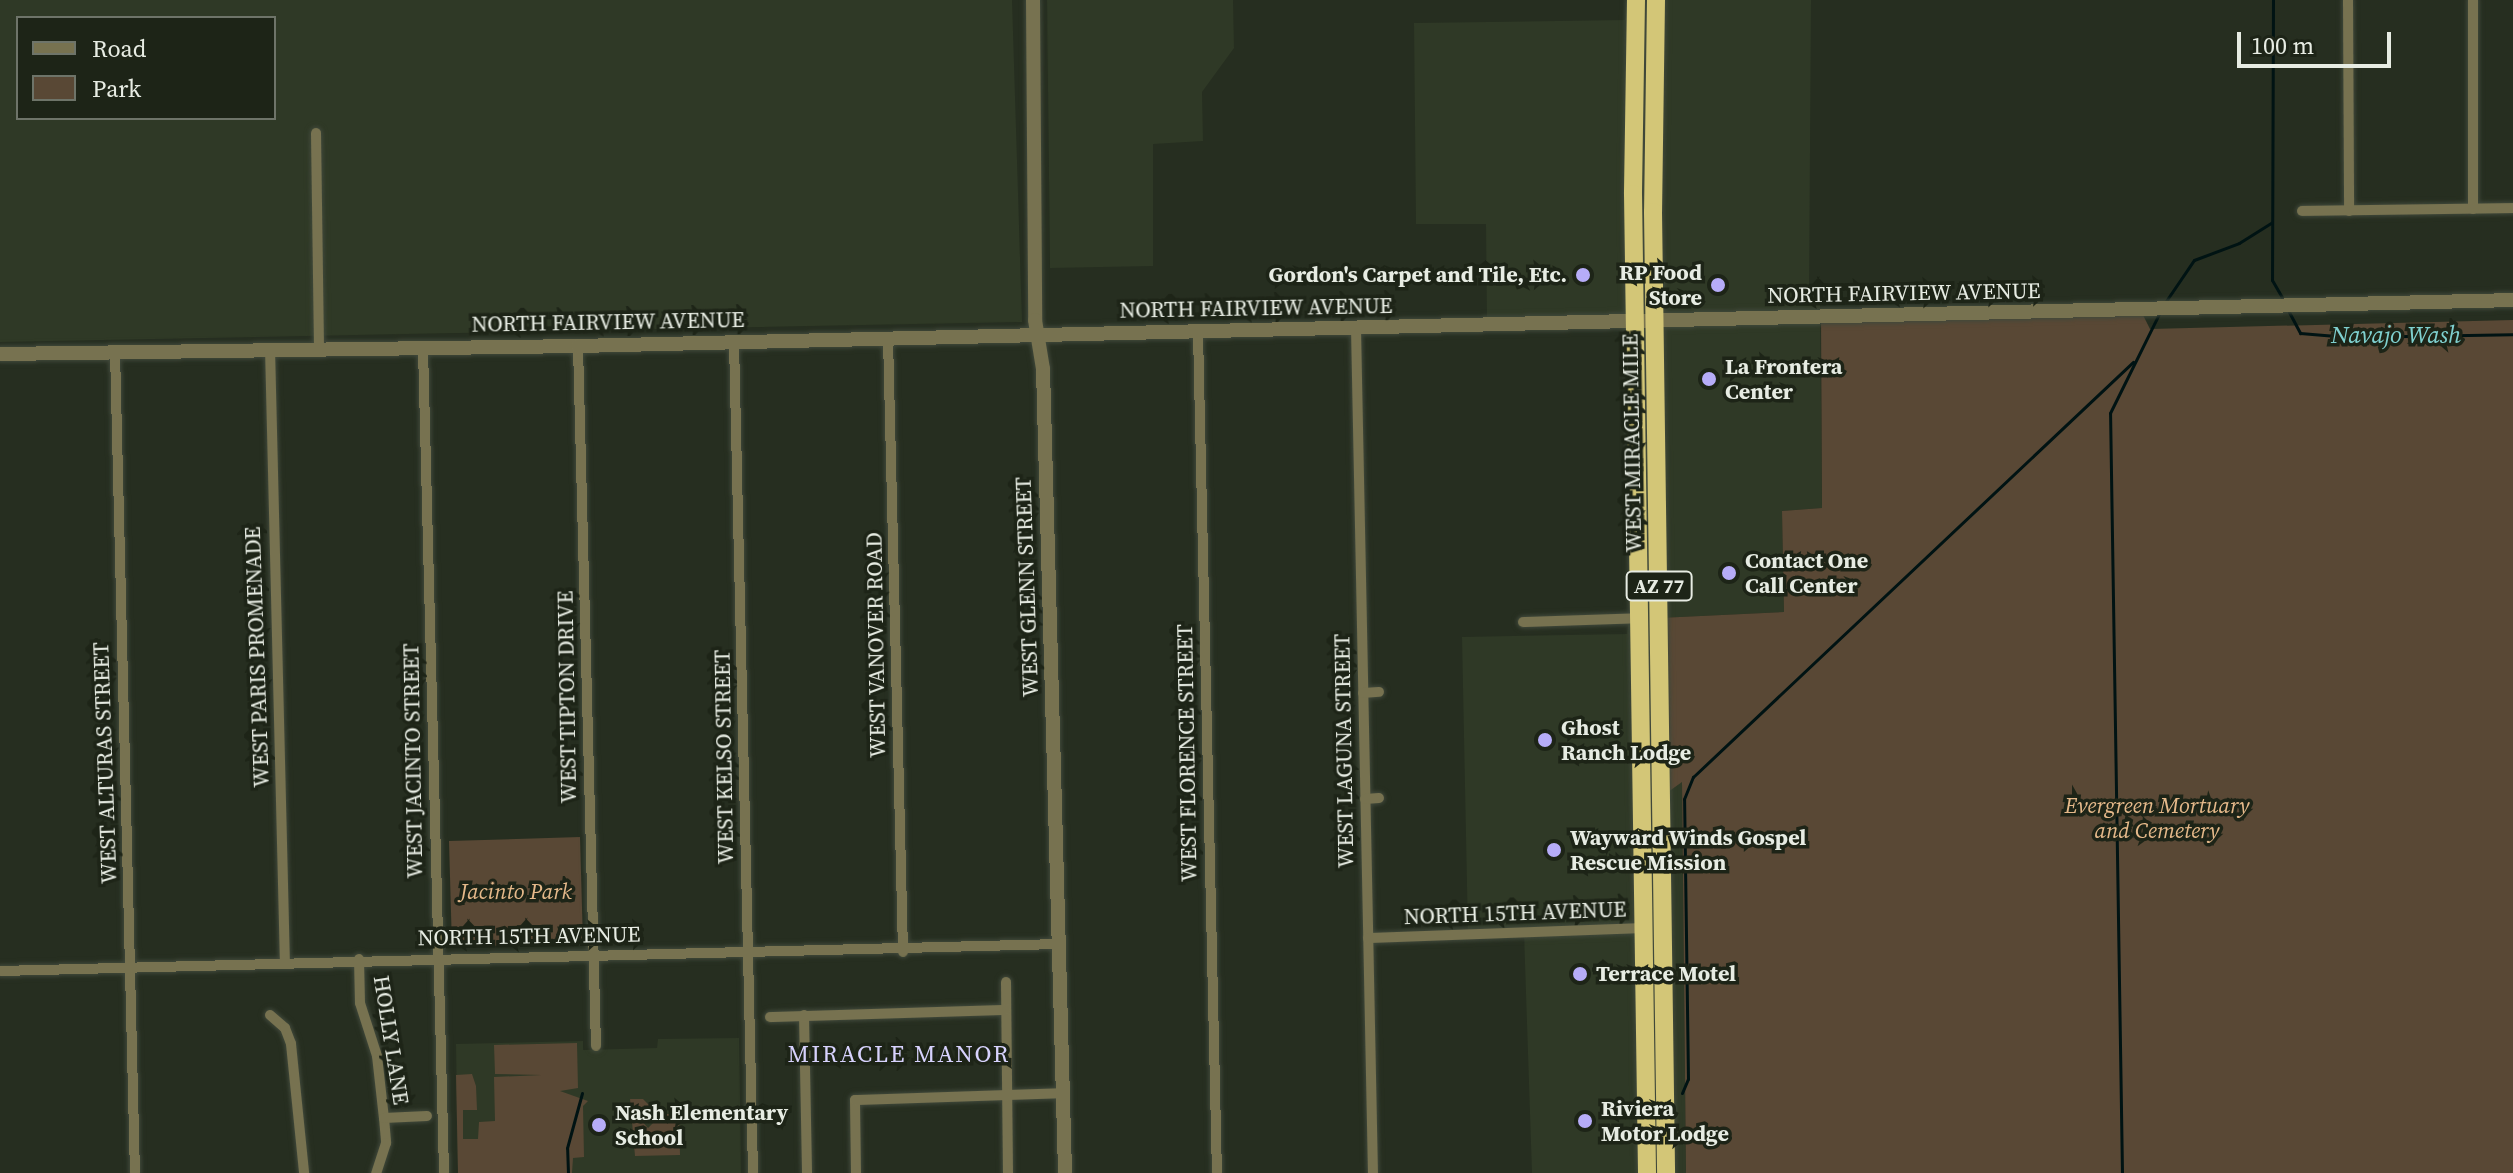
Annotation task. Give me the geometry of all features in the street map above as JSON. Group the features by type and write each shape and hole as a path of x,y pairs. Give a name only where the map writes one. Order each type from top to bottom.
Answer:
{"highway":[{"name":"WEST MIRACLE MILE","path":"1636,0 1635,320 1647,1173"},
{"name":"WEST MIRACLE MILE","path":"1653,3 1666,1173"}],"street":[{"name":"WEST GLENN STREET","path":"1033,0 1039,335 1065,1173"},
{"path":"2348,0 2349,211"},
{"path":"2473,0 2473,209"},
{"path":"316,133 319,348"},
{"path":"2302,211 2513,208"},
{"name":"NORTH FAIRVIEW AVENUE","path":"0,354 578,346 2513,300"},
{"name":"WEST LAGUNA STREET","path":"1356,328 1373,1173"},
{"name":"WEST FLORENCE STREET","path":"1198,332 1217,1173"},
{"name":"WEST VANOVER ROAD","path":"888,338 903,952"},
{"name":"WEST KELSO STREET","path":"734,341 753,1173"},
{"name":"WEST TIPTON DRIVE","path":"578,346 596,1046"},
{"name":"WEST PARIS PROMENADE","path":"270,348 285,964"},
{"name":"WEST JACINTO STREET","path":"423,348 444,1173"},
{"name":"WEST ALTURAS STREET","path":"115,351 135,1173"},
{"path":"1523,622 1659,618"},
{"path":"1363,693 1379,692"},
{"path":"1365,799 1379,798"},
{"name":"NORTH 15TH AVENUE","path":"1368,938 1664,928"},
{"name":"NORTH 15TH AVENUE","path":"0,971 438,957 903,952 1059,944"},
{"name":"HOLLY LANE","path":"359,959 360,1003 377,1056 386,1143 376,1173"},
{"path":"1006,982 1008,1173"},
{"path":"770,1017 1006,1010"},
{"path":"270,1015 285,1028 291,1044 304,1173"},
{"path":"804,1015 807,1173"},
{"path":"856,1173 855,1100 1063,1093"},
{"path":"384,1118 427,1116"}],"shaded area":[{"path":"0,0 1012,0 1022,322 0,342"},
{"path":"1047,0 1233,0 1234,48 1202,92 1203,141 1153,144 1153,266 1050,268"},
{"path":"1626,0 1811,0 1809,300 1820,300 1822,508 1782,511 1784,612 1659,618 1662,796 1682,780 1686,1173 1532,1173 1524,933 1468,935 1462,637 1627,634 1629,619 1639,618 1635,320 1487,323 1486,224 1416,224 1414,23 1625,20"},
{"name":"Nash Elementary School","path":"739,1038 741,1173 458,1173 456,1044 583,1041 583,1050 657,1048 658,1039"}],"green space":[{"name":"Evergreen Mortuary and Cemetery","path":"2140,309 2150,329 2513,320 2513,1173 1686,1173 1682,782 1661,797 1659,618 1784,612 1782,511 1822,508 1821,317"},
{"name":"Jacinto Park","path":"580,837 583,943 452,947 449,841"},
{"path":"577,1043 578,1088 560,1091 588,1101 583,1106 584,1157 573,1158 572,1173 458,1173 456,1075 472,1074 477,1110 463,1110 463,1139 478,1139 479,1122 495,1121 494,1077 542,1075 495,1074 494,1045"},
{"path":"630,1099 643,1099 653,1109 642,1121 648,1128 662,1114 679,1114 680,1155 635,1156"}],"waterway":[{"path":"2273,0 2272,280 2284,301"},
{"path":"2164,304 2194,260 2239,243 2272,222"},
{"name":"Navajo Wash","path":"2289,312 2300,333 2348,337 2513,334"},
{"path":"2122,1173 2110,413 2159,314"},
{"path":"1682,1093 1688,1079 1684,799 1693,777 2133,362"},
{"path":"568,1173 567,1148 582,1093"}],"place":[{"name":"Gordon's Carpet and Tile, Etc.","path":"1583,275"},
{"name":"RP Food Store","path":"1718,285"},
{"name":"La Frontera Center","path":"1709,379"},
{"name":"Contact One Call Center","path":"1729,573"},
{"name":"Ghost Ranch Lodge","path":"1545,740"},
{"name":"Wayward Winds Gospel Rescue Mission","path":"1554,850"},
{"name":"Terrace Motel","path":"1580,974"},
{"name":"Riviera Motor Lodge","path":"1585,1121"},
{"name":"Nash Elementary School","path":"599,1125"}],"district":[{"name":"MIRACLE MANOR","path":"899,1054"}]}
